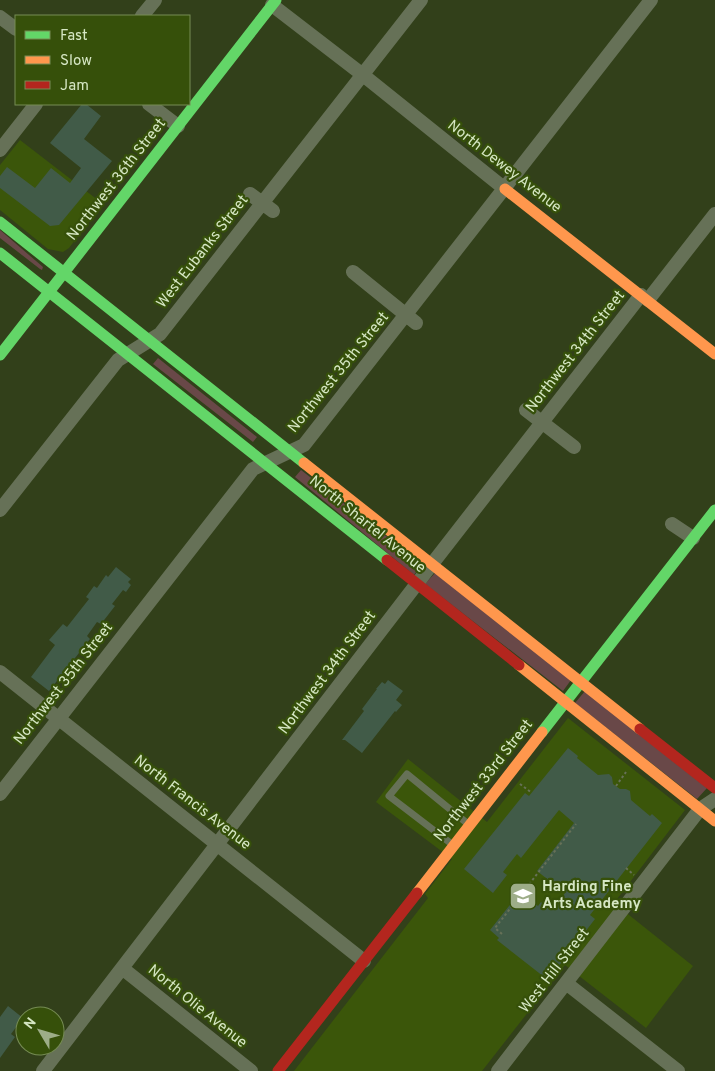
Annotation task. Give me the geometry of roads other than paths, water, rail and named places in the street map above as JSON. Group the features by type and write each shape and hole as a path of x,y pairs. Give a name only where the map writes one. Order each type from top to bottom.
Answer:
{"street":[{"path":"143,15 155,0"},
{"name":"West Eubanks Street","path":"0,510 118,360 160,334 267,207 362,75 421,0"},
{"name":"Northwest 35th Street","path":"0,794 253,469 304,445 411,319 505,189 651,0"},
{"name":"North Dewey Avenue","path":"274,2 362,75 715,354"},
{"name":"Northwest 36th Street","path":"0,355 274,2"},
{"path":"0,17 15,28"},
{"path":"0,150 35,105"},
{"path":"150,105 178,126"},
{"path":"250,194 267,207"},
{"name":"Northwest 34th Street","path":"43,1071 542,422 715,214"},
{"name":"North Shartel Avenue","path":"0,222 715,788"},
{"name":"North Shartel Avenue","path":"0,253 715,821"},
{"path":"353,272 411,319"},
{"path":"526,410 574,447"},
{"name":"Northwest 33rd Street","path":"278,1071 715,510"},
{"path":"672,524 693,538"},
{"name":"North Francis Avenue","path":"0,672 364,961"},
{"name":"West Hill Street","path":"498,1071 700,809 715,800"},
{"name":"North Olie Avenue","path":"122,968 251,1071"},
{"path":"566,983 678,1071"}],"lane":[{"path":"453,846 389,796 407,774 469,825"}],"place":[{"name":"Harding Fine Arts Academy","path":"523,896"}]}
